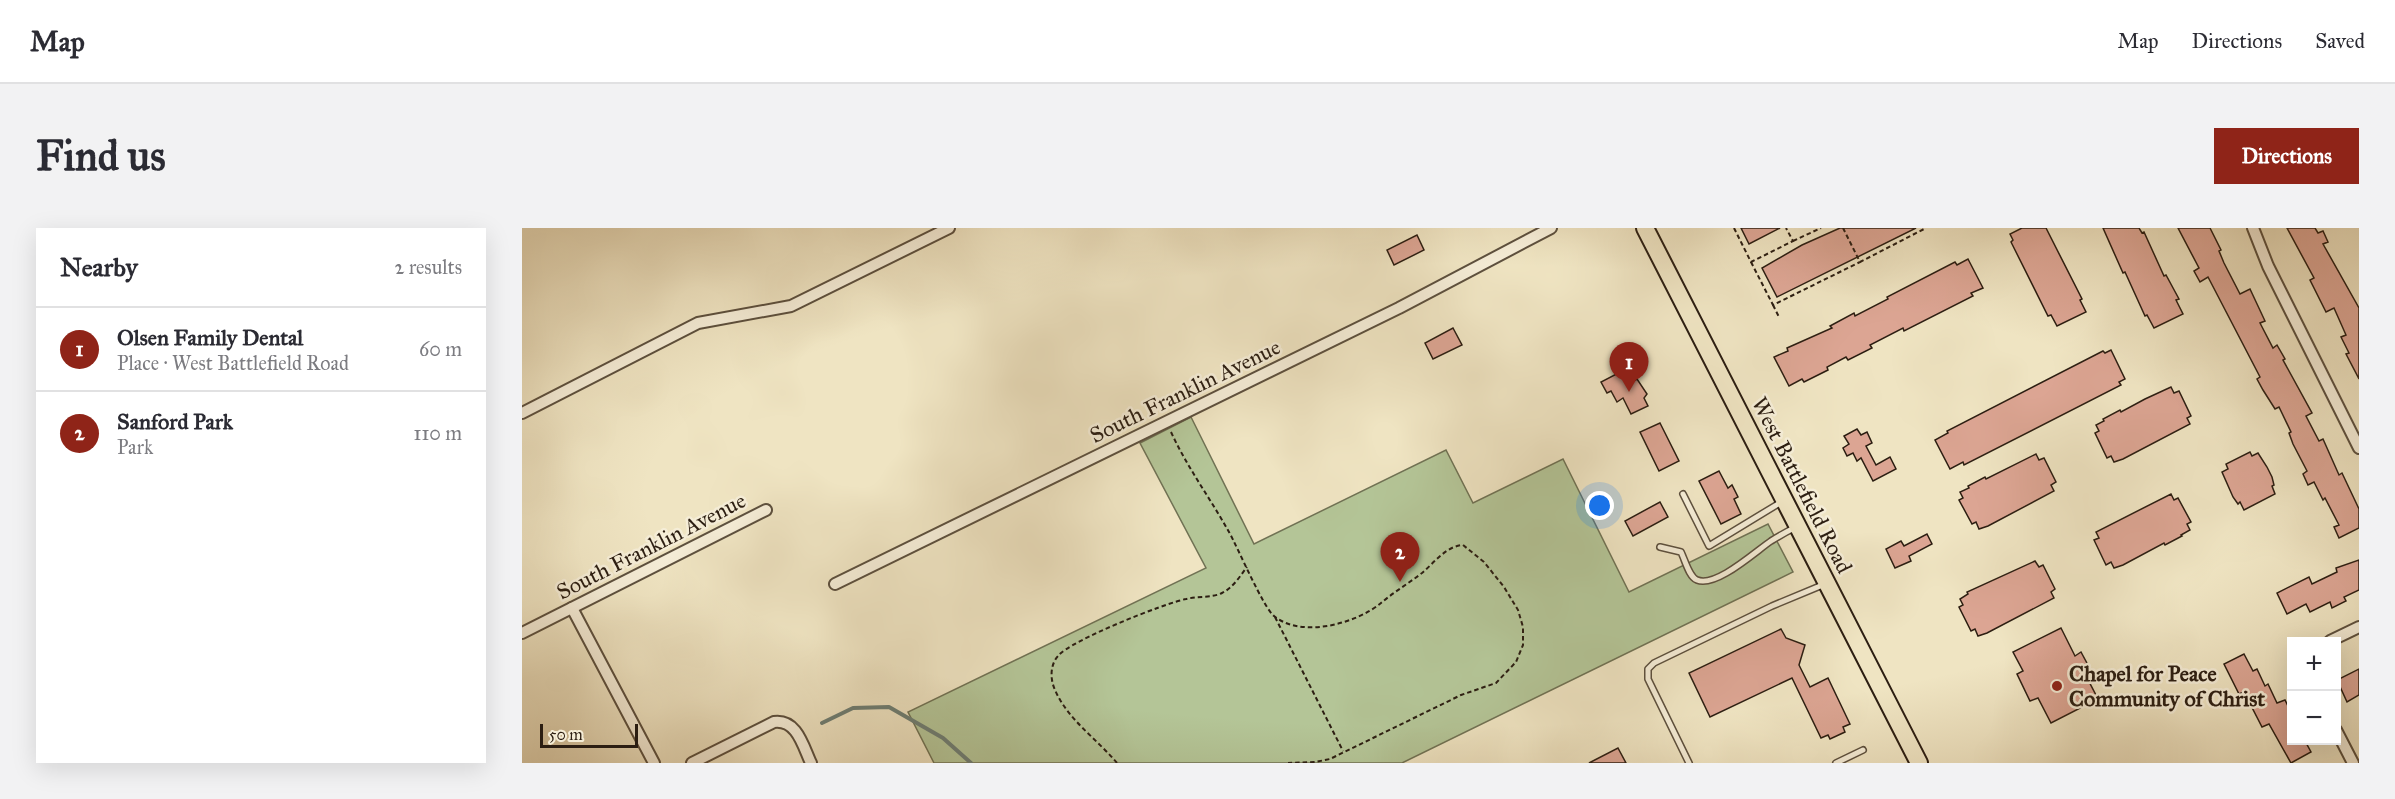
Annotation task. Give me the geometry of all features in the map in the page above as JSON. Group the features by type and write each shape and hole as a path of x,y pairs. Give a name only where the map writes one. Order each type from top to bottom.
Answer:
{"main road":[{"name":"West Battlefield Road","path":"1645,228 1919,763"}],"street":[{"path":"522,412 698,323 791,306 949,228"},
{"name":"South Franklin Avenue","path":"834,584 1399,308 1551,228"},
{"path":"2253,228 2268,266 2359,448"},
{"name":"South Franklin Avenue","path":"522,633 766,510"},
{"path":"572,608 654,763"},
{"path":"2340,637 2359,627"},
{"path":"692,763 774,722 786,722 790,725 811,763"},
{"path":"2341,738 2353,763"}],"lane":[{"path":"1683,494 1709,546 1784,500"},
{"path":"1660,547 1681,552 1692,576 1700,581 1709,580 1733,569 1771,541 1798,526"},
{"path":"1689,763 1648,679 1648,669 1654,663 1751,616 1827,583"},
{"path":"1836,763 1863,750"}],"path":[{"path":"1734,228 1779,317"},
{"path":"1786,228 1793,241"},
{"path":"1751,262 1821,228"},
{"path":"1843,228 1860,262"},
{"path":"1773,305 1926,228"},
{"path":"1166,422 1180,452 1218,513 1264,601 1275,617 1344,752"},
{"path":"1275,617 1289,623 1311,627 1357,618 1368,613 1416,577 1446,551 1462,545 1484,562 1518,610 1523,627 1520,654 1510,670 1496,683 1461,695 1330,759 1288,763"},
{"path":"1117,763 1073,718 1062,702 1054,688 1051,676 1053,663 1058,656 1076,644 1155,608 1187,598 1221,594 1231,587 1247,567"}],"green space":[{"path":"1191,417 1254,544 1446,450 1473,503 1563,459 1629,592 1768,524 1793,572 1402,763 934,763 908,712 1206,568 1140,443"}],"building":[{"path":"1741,228 1780,228 1749,244"},
{"path":"1840,228 1916,228 1777,297 1762,268 1802,245"},
{"path":"2022,228 2046,228 2082,299 2080,300 2086,312 2057,326 2051,315 2048,316 2011,242 2013,240 2010,234"},
{"path":"2103,228 2139,228 2142,233 2144,232 2164,276 2166,275 2179,299 2176,300 2183,314 2154,328 2147,315 2145,316 2125,272 2123,273"},
{"path":"2178,228 2210,228 2240,294 2250,289 2265,321 2260,323 2273,348 2277,345 2312,413 2306,416 2319,441 2323,439 2339,475 2342,473 2359,509 2359,528 2339,538 2334,527 2339,525 2325,498 2323,500 2314,482 2308,485 2303,474 2307,471 2293,444 2289,433 2291,432 2279,407 2275,409 2263,390 2257,379 2260,377 2208,277 2200,282 2194,271 2199,268"},
{"path":"2287,228 2315,228 2318,233 2323,231 2328,242 2323,244 2359,308 2359,379 2346,354 2349,353 2341,337 2346,335 2334,308 2326,312 2310,280 2314,278"},
{"path":"1417,235 1424,250 1394,265 1387,250"},
{"path":"1968,259 1983,288 1971,293 1973,296 1904,331 1903,328 1870,345 1872,348 1848,360 1846,357 1827,367 1828,370 1804,382 1802,379 1789,386 1774,357 1788,351 1787,348 1832,328 1830,326 1854,313 1855,316 1955,262 1957,265"},
{"path":"1453,328 1462,345 1433,359 1425,343"},
{"path":"2111,350 2125,379 2119,382 2121,385 1964,465 1963,462 1950,469 1935,440 1948,433 1947,431 2103,351 2105,353"},
{"path":"1626,369 1632,382 1637,379 1647,394 1644,398 1648,406 1631,414 1623,398 1617,402 1611,391 1607,393 1601,382"},
{"path":"2171,387 2174,393 2179,391 2191,416 2187,418 2190,424 2123,459 2114,462 2111,456 2107,458 2095,433 2099,431 2096,425 2120,410 2121,412"},
{"path":"1660,423 1679,461 1659,471 1640,432"},
{"path":"1857,429 1861,435 1867,432 1872,443 1866,446 1876,465 1890,457 1896,469 1873,481 1861,458 1857,461 1853,453 1847,456 1843,448 1849,444 1844,436"},
{"path":"2250,452 2252,456 2258,453 2267,467 2272,477 2275,494 2244,510 2240,502 2238,504 2233,497 2222,472 2228,469 2226,464"},
{"path":"2036,454 2039,460 2044,458 2056,482 2051,485 2054,491 1988,526 1979,529 1976,522 1972,524 1959,500 1963,498 1960,492 1985,477 1986,479"},
{"path":"1719,471 1728,488 1732,485 1738,497 1734,499 1741,514 1721,524 1699,481"},
{"path":"2171,494 2174,500 2178,498 2191,522 2187,524 2190,530 2123,565 2114,568 2111,562 2106,565 2094,540 2099,538 2096,532"},
{"path":"1660,502 1668,517 1633,536 1625,521"},
{"path":"1927,534 1932,544 1909,556 1911,561 1895,568 1886,549 1901,541 1904,546"},
{"path":"2359,560 2359,590 2344,597 2346,601 2332,608 2330,602 2310,612 2306,604 2287,614 2277,593 2309,577 2312,584 2337,572 2336,568"},
{"path":"2035,561 2039,567 2043,565 2055,589 2051,592 2054,598 1987,633 1978,636 1975,629 1971,631 1959,607 1963,605 1960,599 1968,594 1967,592"},
{"name":"Chapel for Peace Community of Christ","path":"2061,628 2075,656 2081,652 2089,667 2083,670 2098,699 2051,723 2038,698 2030,701 2017,674 2023,671 2013,652"},
{"path":"1781,629 1786,638 1805,645 1799,665 1810,687 1828,678 1850,724 1843,727 1845,732 1830,739 1828,735 1821,738 1792,678 1710,717 1689,673"},
{"path":"2244,654 2253,671 2257,669 2265,686 2268,684 2277,703 2285,700 2287,704 2287,745 2307,745 2311,752 2291,763 2269,724 2262,727 2244,692 2239,694 2224,664"},
{"path":"2359,669 2359,695 2347,702 2341,689 2341,678"},
{"path":"1618,748 1626,763 1589,763"}],"waterway":[{"path":"822,723 853,708 889,707 943,738 971,763"}],"place":[{"name":"Olsen Family Dental","path":"1629,392"},
{"name":"Sanford Park","path":"1400,582"},
{"name":"Chapel for Peace Community of Christ","path":"2057,686"}]}
